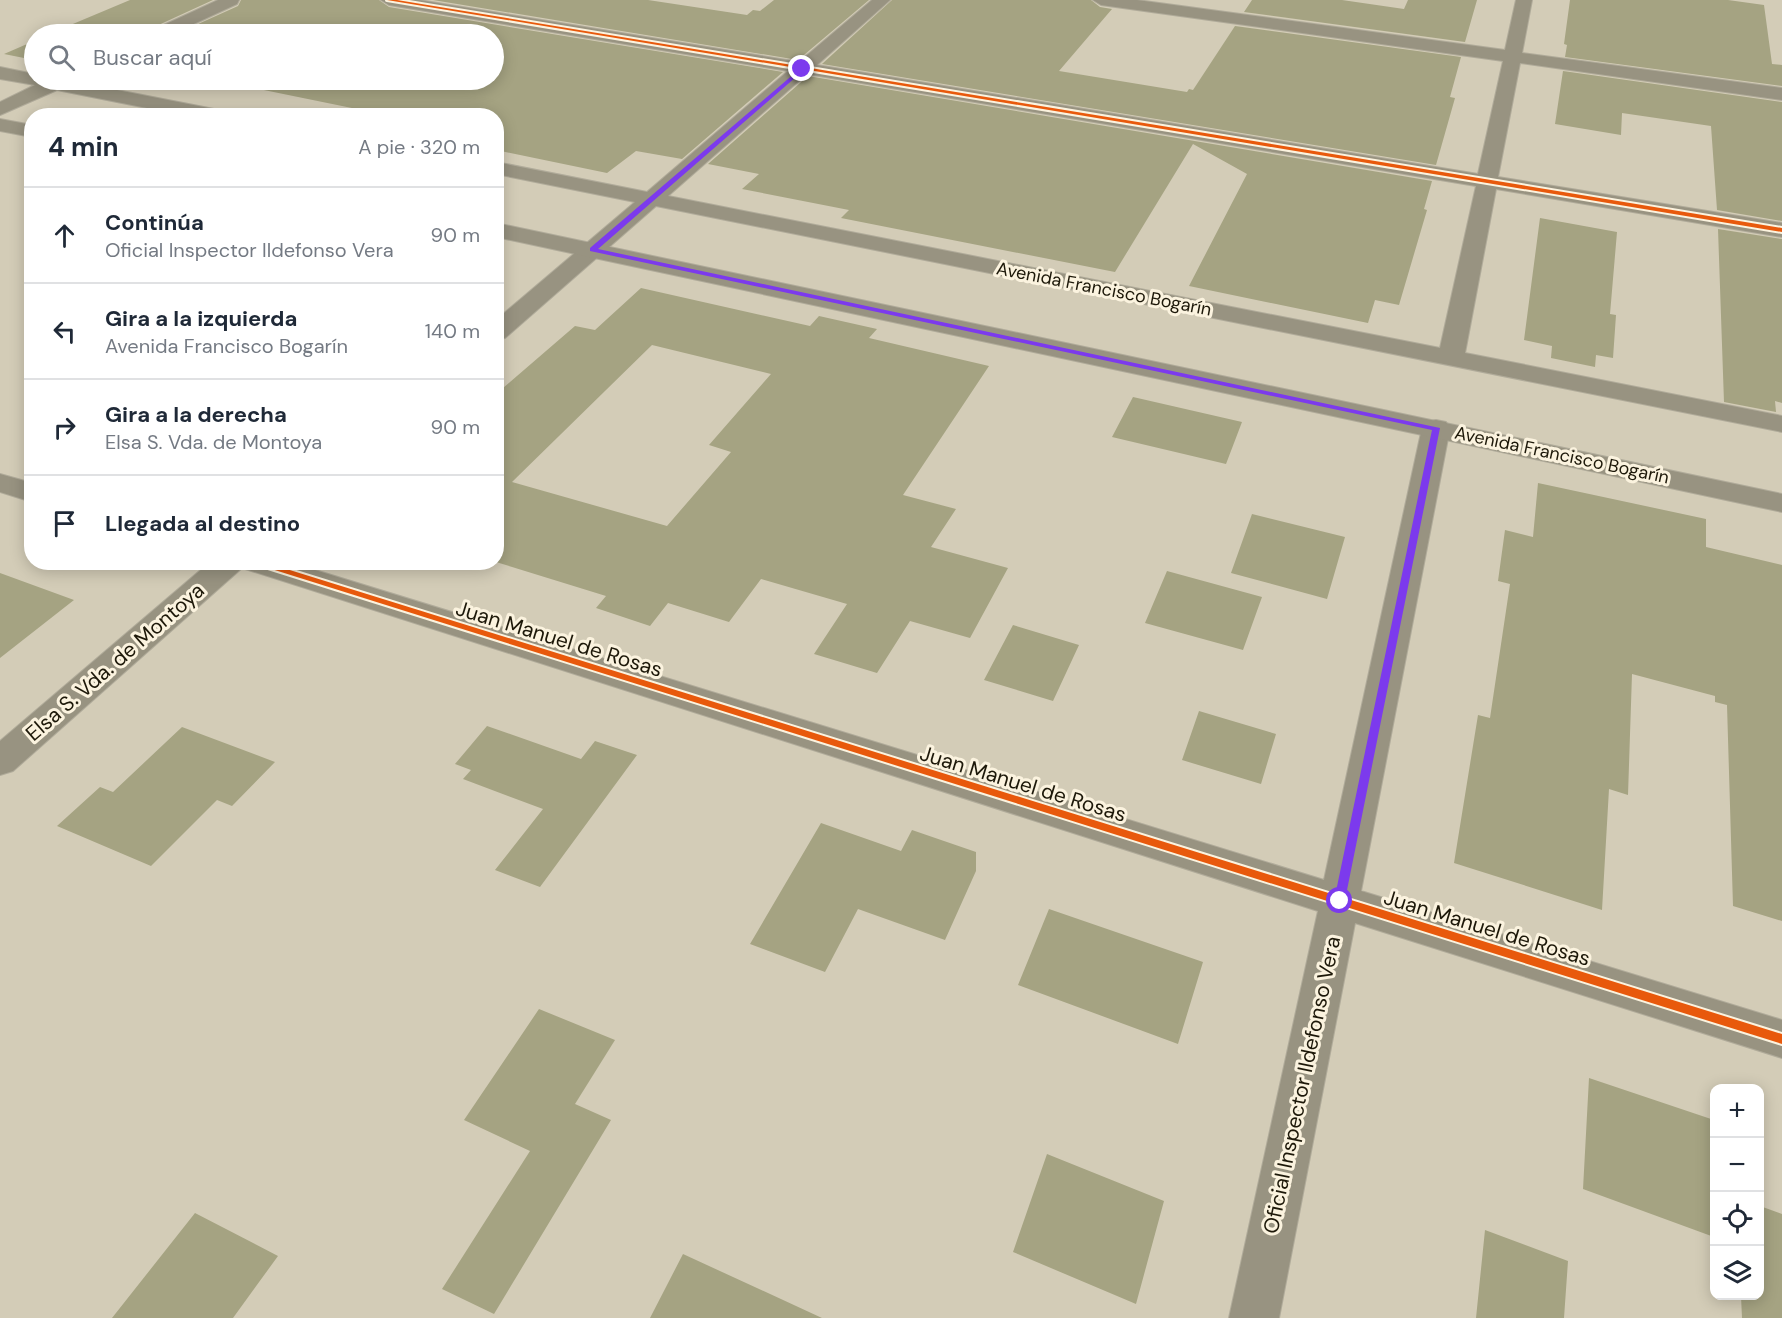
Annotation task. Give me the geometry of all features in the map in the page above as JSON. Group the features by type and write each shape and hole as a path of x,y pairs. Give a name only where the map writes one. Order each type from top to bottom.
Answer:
{"street":[{"path":"180,24 231,0"},
{"path":"389,0 1486,183 1782,230"},
{"path":"504,326 882,0"},
{"path":"1101,0 1782,94"},
{"path":"1450,358 1524,0"},
{"path":"0,73 24,77"},
{"path":"0,109 42,90"},
{"path":"97,90 182,108"},
{"path":"0,124 24,129"},
{"name":"Avenida Francisco Bogarín","path":"504,170 1782,424"},
{"name":"Avenida Francisco Bogarín","path":"504,232 1782,503"},
{"name":"Oficial Inspector Ildefonso Vera","path":"1254,1318 1436,428"},
{"path":"0,483 24,490"},
{"name":"Elsa S. Vda. de Montoya","path":"0,761 221,570"},
{"name":"Juan Manuel de Rosas","path":"279,570 1782,1039"}],"building":[{"path":"130,0 213,0 161,24 73,24"},
{"path":"241,0 379,0 389,7 492,24 198,24 238,6"},
{"path":"433,0 648,0 747,15 753,10 760,11 774,0 869,0 798,60"},
{"path":"892,0 1091,0 1100,7 1112,9 1059,71 1187,92 1189,89 1193,90 1235,26 1461,57 1450,97 1455,98 1436,165 822,64"},
{"path":"1252,0 1342,0 1404,9 1408,0 1477,0 1465,42 1244,12"},
{"path":"1570,0 1728,0 1764,5 1772,64 1782,65 1782,86 1565,57 1567,45 1564,44"},
{"path":"504,26 783,72 682,159 636,151 607,173 504,152 504,108 352,108 264,90 504,90"},
{"path":"24,45 24,58 4,54"},
{"path":"1563,71 1782,102 1782,221 1717,210 1711,126 1622,113 1621,135 1555,124"},
{"path":"808,76 1432,181 1424,209 1427,210 1399,305 1375,300 1368,323 1189,286 1247,174 1193,144 1115,272 841,218 849,210 742,189 759,174 708,164"},
{"path":"1540,218 1617,232 1610,314 1616,315 1613,358 1596,355 1595,367 1551,358 1552,346 1524,340"},
{"path":"1718,229 1782,239 1782,403 1775,401 1776,412 1724,402"},
{"path":"641,288 810,326 819,316 877,329 869,338 989,366 903,495 956,509 931,547 1008,568 970,638 910,621 877,673 814,654 847,604 761,579 729,622 668,603 650,626 596,608 606,596 504,564 504,387 575,326 595,330","holes":["652,345 771,374 709,445 731,452 667,526 512,482"]},
{"path":"1133,397 1242,422 1226,464 1112,437"},
{"path":"1538,483 1706,519 1706,547 1782,565 1782,921 1733,906 1727,705 1715,702 1715,696 1632,674 1628,795 1609,789 1602,910 1454,863 1478,715 1490,718 1510,584 1498,581 1505,530 1533,537"},
{"path":"1252,514 1345,537 1327,599 1231,573"},
{"path":"1167,571 1262,597 1243,650 1145,623"},
{"path":"0,573 74,600 0,658"},
{"path":"1013,625 1079,645 1053,701 984,680"},
{"path":"1199,711 1276,734 1261,784 1182,760"},
{"path":"487,726 581,759 595,741 637,755 540,887 495,870 543,809 463,779 471,770 455,764"},
{"path":"182,727 275,762 232,806 217,800 151,866 57,826 100,787 113,792"},
{"path":"821,823 901,851 912,830 976,852 976,871 945,940 858,909 825,972 750,944"},
{"path":"1049,909 1203,962 1178,1044 1018,985"},
{"path":"539,1009 615,1040 575,1104 611,1120 494,1314 442,1289 530,1151 464,1120"},
{"path":"1589,1078 1710,1119 1710,1236 1583,1189"},
{"path":"1047,1154 1164,1201 1136,1304 1013,1252"},
{"path":"1764,1207 1782,1214 1782,1318 1742,1318 1741,1300 1764,1300"},
{"path":"195,1213 278,1256 233,1318 112,1318"},
{"path":"1485,1230 1568,1261 1564,1318 1476,1318"},
{"path":"683,1254 822,1318 650,1318"}],"cycle path":[{"path":"389,0 1782,230"},
{"path":"279,570 1782,1039"}],"route":[{"path":"802,69 593,250 1436,428 1340,901"}]}
